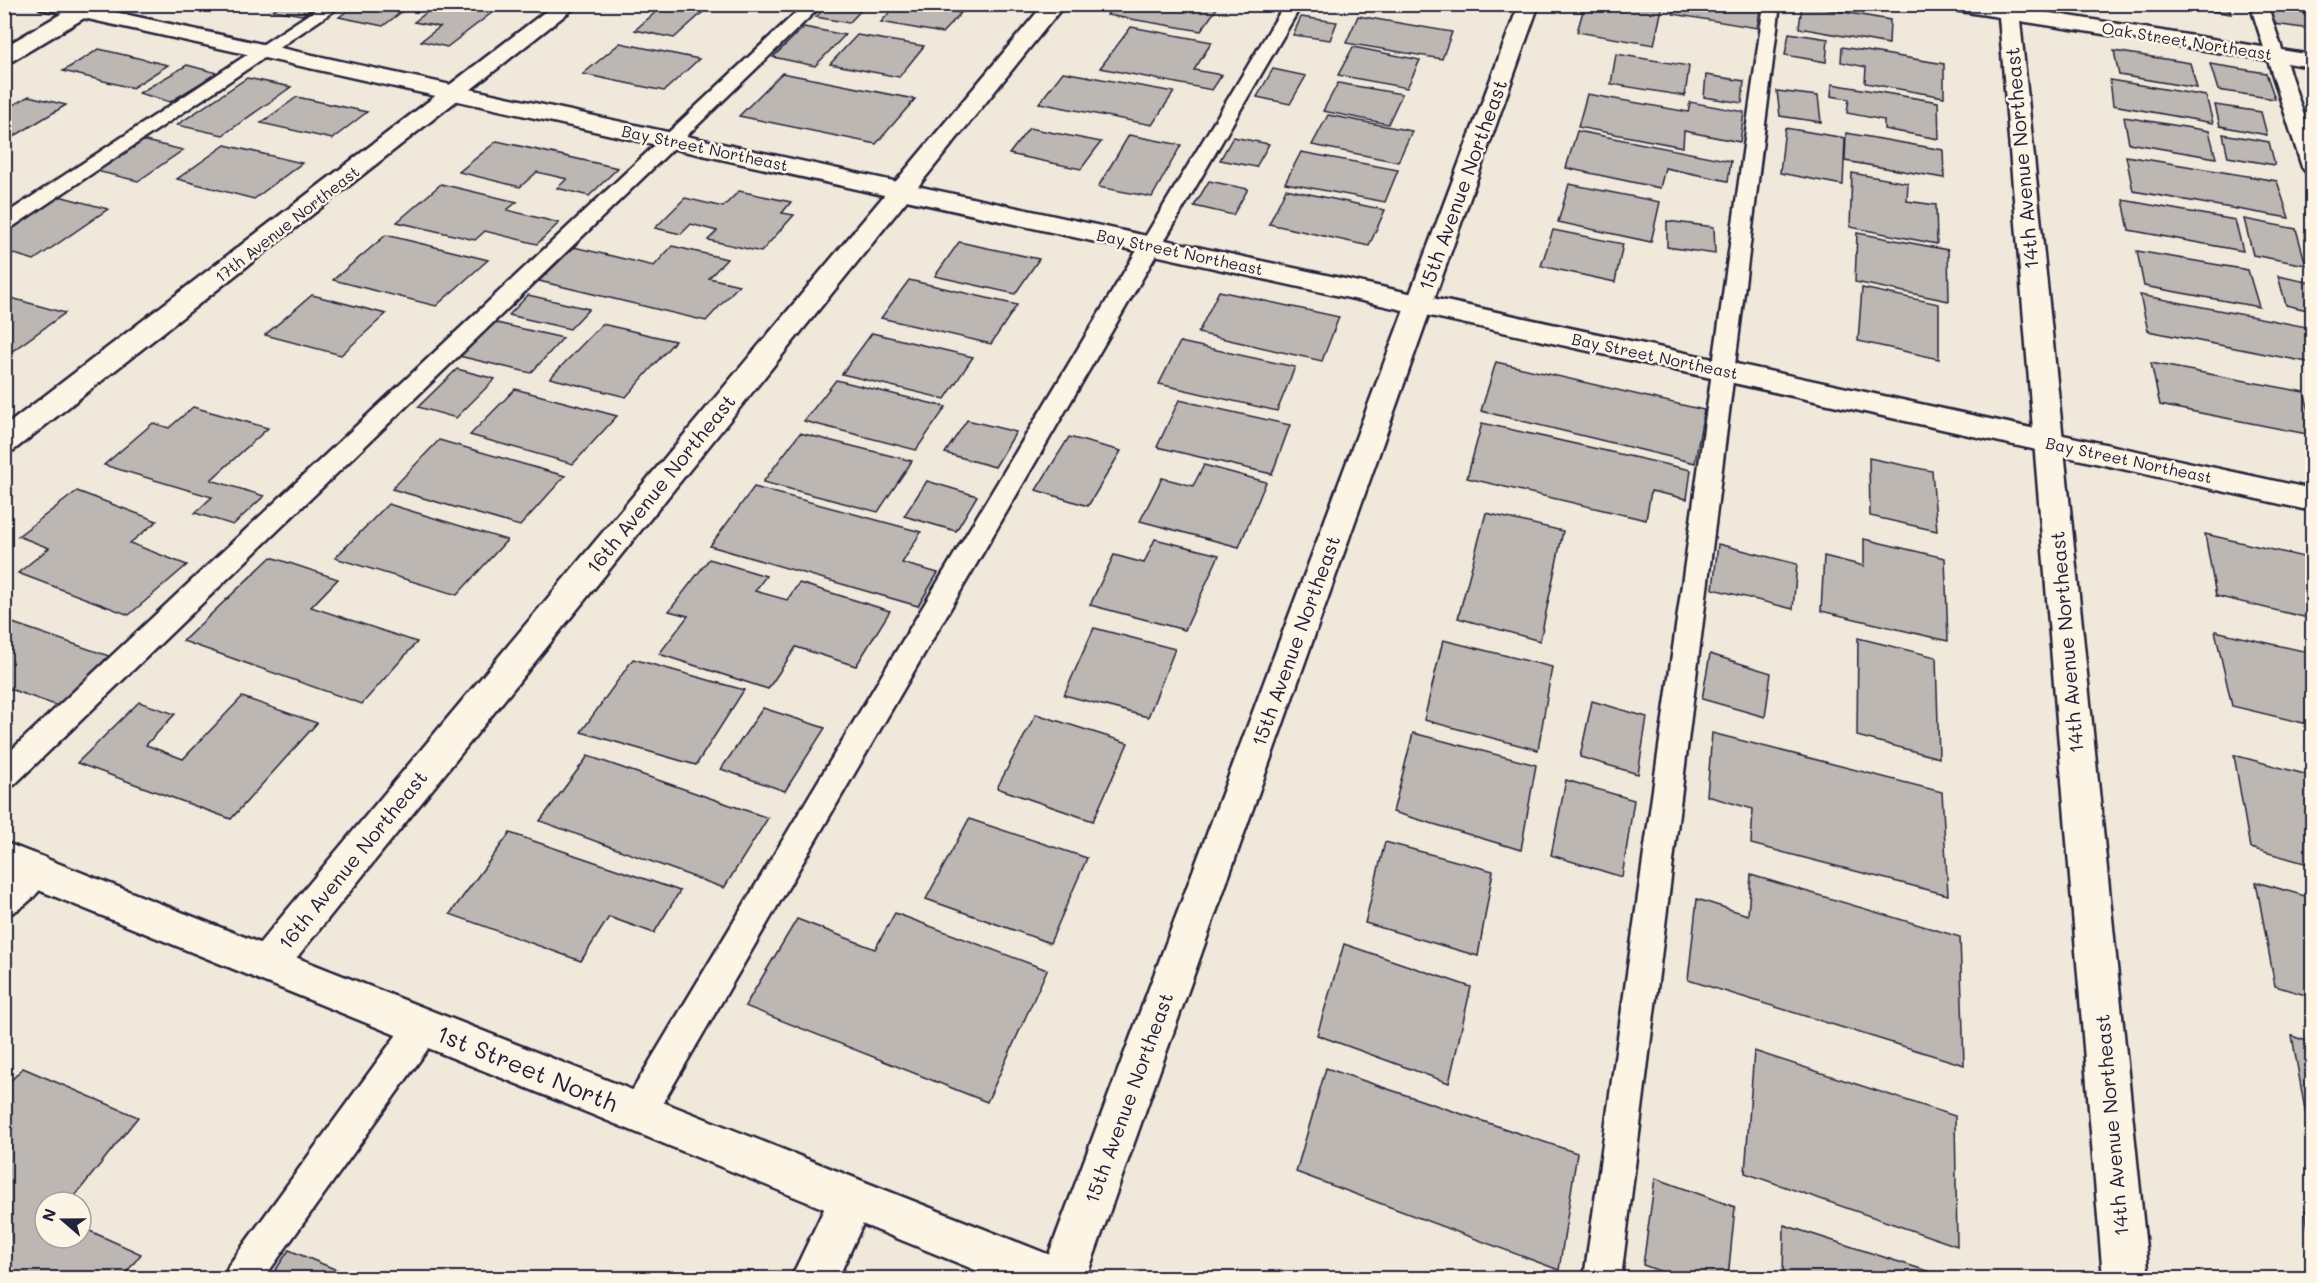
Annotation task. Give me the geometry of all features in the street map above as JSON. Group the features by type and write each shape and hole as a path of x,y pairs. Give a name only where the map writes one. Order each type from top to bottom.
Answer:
{"street":[{"name":"Bay Street Northeast","path":"47,4 88,8 264,52 2313,500"},
{"name":"17th Avenue Northeast","path":"4,443 569,4"},
{"name":"16th Avenue Northeast","path":"267,964 1055,4"},
{"name":"15th Avenue Northeast","path":"1063,1278 1529,4"},
{"name":"Oak Street Northeast","path":"1954,4 2009,9 2313,61"},
{"path":"4,56 88,8"},
{"name":"14th Avenue Northeast","path":"2009,9 2127,1278"},
{"path":"4,899 19,865"},
{"name":"1st Street North","path":"19,865 1050,1278"},
{"path":"814,1278 852,1200"}],"lane":[{"path":"4,224 336,4"},
{"path":"4,776 815,4"},
{"path":"638,1113 1294,4"},
{"path":"1602,1278 1772,4"},
{"path":"2258,4 2313,167"},
{"path":"242,1278 423,1027"}],"building":[{"path":"282,4 317,4 302,15 273,10"},
{"path":"357,4 412,4 383,26 339,17"},
{"path":"438,4 502,5 447,47 421,41 440,27 414,22"},
{"path":"665,4 712,4 674,38 635,30"},
{"path":"829,4 867,4 849,23 816,17"},
{"path":"897,4 915,4 961,13 942,33 881,22"},
{"path":"1114,4 1219,5 1201,31 1107,15"},
{"path":"1585,4 1663,4 1654,45 1577,32"},
{"path":"1675,4 1761,4 1757,28 1673,14"},
{"path":"2168,4 2228,4 2231,14"},
{"path":"2266,4 2301,6 2311,29 2274,24"},
{"path":"1802,5 1890,20 1889,44 1799,28"},
{"path":"1358,16 1452,32 1442,59 1346,43"},
{"path":"1301,17 1337,22 1330,40 1293,35"},
{"path":"804,27 845,35 815,66 773,57"},
{"path":"1131,27 1212,42 1194,70 1222,75 1212,90 1100,68"},
{"path":"1789,33 1828,39 1826,62 1785,55"},
{"path":"857,35 924,46 899,77 830,64"},
{"path":"620,43 699,59 664,91 583,74"},
{"path":"1353,47 1420,60 1407,88 1338,75"},
{"path":"1842,47 1944,64 1944,97 1865,83 1866,67 1841,62"},
{"path":"99,49 168,65 132,88 63,71"},
{"path":"2114,51 2190,63 2197,88 2119,75"},
{"path":"1616,54 1689,66 1685,96 1611,84"},
{"path":"2210,64 2266,73 2275,99 2218,90"},
{"path":"187,65 217,73 170,102 139,93"},
{"path":"1273,69 1306,76 1290,104 1257,97"},
{"path":"1063,72 1174,92 1152,125 1039,103"},
{"path":"782,73 915,99 876,144 739,116"},
{"path":"1706,75 1744,81 1742,103 1704,97"},
{"path":"247,78 291,87 223,135 177,125"},
{"path":"2110,80 2206,96 2213,123 2113,105"},
{"path":"1338,83 1402,94 1388,124 1323,111"},
{"path":"1832,84 1938,102 1939,139 1884,129 1884,120 1847,113 1849,99 1831,96"},
{"path":"1777,91 1818,96 1821,122 1780,116"},
{"path":"1587,94 1688,112 1690,102 1744,112 1740,142 1684,131 1683,147 1578,127"},
{"path":"29,96 66,105 13,137 4,135 4,110"},
{"path":"297,97 367,112 332,139 261,123"},
{"path":"2215,105 2261,112 2267,135 2220,126"},
{"path":"1328,115 1412,131 1398,162 1312,145"},
{"path":"2124,117 2209,131 2216,158 2129,143"},
{"path":"1029,128 1101,142 1081,169 1009,154"},
{"path":"1785,128 1845,138 1843,185 1780,173"},
{"path":"1577,131 1731,161 1728,181 1665,168 1660,188 1566,168"},
{"path":"1846,133 1943,150 1944,178 1845,161"},
{"path":"2223,134 2269,142 2275,165 2228,157"},
{"path":"1129,135 1181,145 1152,197 1098,187"},
{"path":"1233,137 1269,144 1256,167 1220,160"},
{"path":"137,139 183,150 138,181 92,170"},
{"path":"497,141 618,168 589,196 557,188 567,179 537,172 520,187 459,172"},
{"path":"225,145 302,163 254,199 177,179"},
{"path":"1301,152 1398,170 1385,202 1285,183"},
{"path":"2126,156 2277,181 2289,218 2133,191"},
{"path":"1852,173 1908,183 1907,201 1936,205 1937,244 1850,227"},
{"path":"1209,181 1248,189 1233,215 1194,206"},
{"path":"441,184 517,202 507,210 559,223 537,244 485,231 475,240 397,222"},
{"path":"1569,184 1660,202 1651,242 1558,222"},
{"path":"1286,189 1385,210 1369,246 1269,224"},
{"path":"739,191 791,202 782,213 794,215 761,252 708,240 717,231 691,224 681,234 655,228 685,198 723,207"},
{"path":"59,196 108,209 34,260 4,251 4,232"},
{"path":"2123,200 2235,220 2243,251 2129,230"},
{"path":"2244,219 2296,229 2306,265 2253,255"},
{"path":"1667,221 1714,227 1715,254 1667,247"},
{"path":"1553,230 1623,244 1615,282 1541,266"},
{"path":"1857,233 1948,250 1949,301 1855,282"},
{"path":"386,235 488,260 436,306 333,280"},
{"path":"959,242 1039,259 1015,294 935,276"},
{"path":"672,246 727,259 709,278 739,285 706,321 539,281 574,247 654,266"},
{"path":"2137,251 2248,270 2259,307 2144,286"},
{"path":"2278,276 2312,283 2312,311 2286,305"},
{"path":"909,280 1017,305 991,344 881,318"},
{"path":"1862,288 1939,304 1939,359 1858,341"},
{"path":"1219,291 1339,317 1322,361 1198,333"},
{"path":"312,295 386,314 341,355 265,335"},
{"path":"528,295 589,309 570,329 509,315"},
{"path":"2140,295 2312,328 2312,363 2148,331"},
{"path":"4,296 65,313 4,357"},
{"path":"492,322 563,338 531,373 459,356"},
{"path":"602,324 675,341 626,397 550,378"},
{"path":"872,333 973,357 945,399 842,374"},
{"path":"1180,342 1295,367 1277,411 1159,384"},
{"path":"1496,362 1704,410 1695,463 1481,411"},
{"path":"2151,363 2304,392 2312,421 2312,435 2160,405"},
{"path":"457,369 495,379 456,418 418,407"},
{"path":"836,380 946,407 916,450 804,421"},
{"path":"515,389 617,416 573,464 470,435"},
{"path":"1179,400 1290,425 1272,474 1157,447"},
{"path":"193,407 268,428 211,480 264,496 233,525 195,513 212,497 104,465 153,423 169,428"},
{"path":"967,420 1016,432 995,467 945,453"},
{"path":"1482,423 1691,470 1687,499 1651,491 1646,520 1467,478"},
{"path":"800,433 912,461 878,512 763,482"},
{"path":"1069,437 1121,451 1088,506 1036,490"},
{"path":"439,440 565,476 520,526 392,489"},
{"path":"1869,458 1932,471 1937,531 1870,516"},
{"path":"1204,465 1266,482 1239,547 1140,521 1162,478 1193,486"},
{"path":"927,481 977,496 956,531 904,516"},
{"path":"754,487 921,532 902,563 938,573 918,606 710,546"},
{"path":"77,491 157,521 130,543 187,565 129,615 18,573 49,548 18,536"},
{"path":"388,504 507,540 457,595 335,558"},
{"path":"1486,513 1563,531 1540,641 1458,618"},
{"path":"2205,534 2312,559 2312,619 2216,596"},
{"path":"1155,539 1219,555 1185,630 1090,605 1114,555 1144,563"},
{"path":"1864,539 1945,558 1948,641 1821,611 1824,556 1864,566"},
{"path":"1718,544 1797,564 1793,609 1713,589"},
{"path":"271,557 338,579 311,607 417,642 362,704 183,641"},
{"path":"709,559 766,576 755,591 787,600 799,583 890,611 856,666 796,647 768,689 659,654 688,616 669,611"},
{"path":"4,620 109,656 58,706 4,687"},
{"path":"1094,628 1175,649 1148,717 1064,695"},
{"path":"2215,631 2312,653 2312,725 2232,706"},
{"path":"1858,638 1936,657 1939,758 1857,736"},
{"path":"1443,640 1552,667 1538,750 1424,720"},
{"path":"1710,654 1771,673 1765,717 1702,699"},
{"path":"633,659 744,690 696,765 581,732"},
{"path":"242,697 317,723 231,819 77,763 139,702 175,714 146,745 183,759"},
{"path":"1592,701 1647,717 1638,774 1580,757"},
{"path":"763,708 825,728 785,791 721,769"},
{"path":"1036,714 1128,743 1093,821 997,788"},
{"path":"1413,733 1536,765 1521,850 1393,812"},
{"path":"1712,733 1942,792 1948,895 1751,844 1753,809 1707,796"},
{"path":"2234,755 2312,776 2312,865 2250,848"},
{"path":"588,756 768,818 724,888 540,821"},
{"path":"1566,780 1634,800 1622,877 1551,855"},
{"path":"969,819 1087,858 1050,943 926,899"},
{"path":"510,833 680,891 654,933 609,917 581,961 450,914"},
{"path":"1385,842 1493,871 1478,956 1365,923"},
{"path":"1751,875 1960,937 1964,1065 1688,980 1697,899 1748,915"},
{"path":"2256,882 2312,898 2312,997 2275,986"},
{"path":"895,913 1047,970 987,1102 745,1006 797,919 875,949"},
{"path":"1344,944 1471,987 1449,1083 1317,1035"},
{"path":"2292,1036 2312,1043 2312,1144 2311,1144"},
{"path":"1754,1051 1955,1116 1957,1246 1745,1173"},
{"path":"23,1068 138,1117 80,1190 33,1190 33,1250 93,1250 93,1232 141,1254 122,1278 4,1278 4,1088"},
{"path":"1326,1068 1577,1153 1559,1270 1296,1172"},
{"path":"1655,1178 1735,1207 1728,1278 1679,1278 1643,1265"},
{"path":"2305,1210 2312,1212 2312,1250"},
{"path":"1784,1225 1949,1278 1783,1278"},
{"path":"289,1250 356,1278 270,1278"}]}
